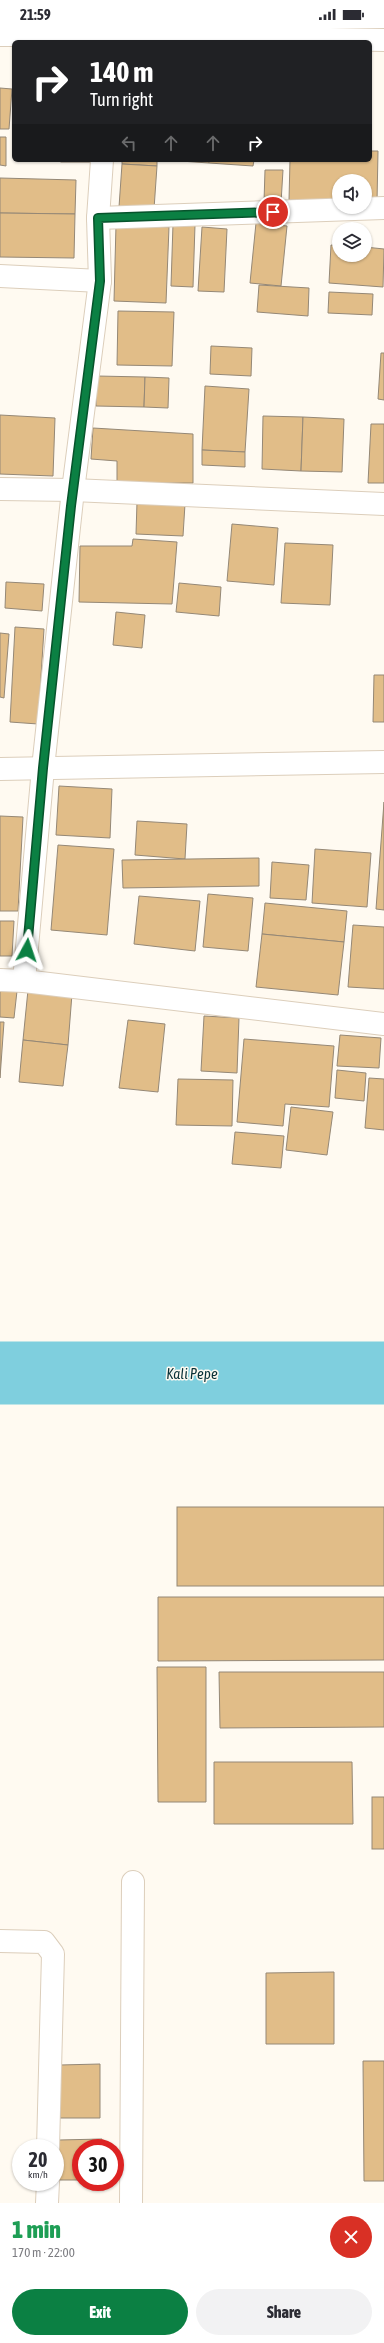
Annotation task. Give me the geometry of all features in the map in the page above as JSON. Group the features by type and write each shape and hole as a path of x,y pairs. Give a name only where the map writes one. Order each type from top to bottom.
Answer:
{"street":[{"path":"0,35 79,31 110,38 332,33 384,40"},
{"path":"24,981 43,768 73,490 100,281 98,218 102,162"},
{"path":"98,218 384,208"},
{"path":"0,276 100,281"},
{"path":"0,489 73,490 384,504"},
{"path":"0,769 384,762"},
{"path":"0,980 24,981 384,1024"},
{"path":"131,2203 133,1882"},
{"path":"0,1941 44,1942 53,1954 48,2139"},
{"path":"47,2203 48,2191"}],"building":[{"path":"0,88 12,89 9,129 0,129"},
{"path":"0,137 6,137 6,166 0,165"},
{"path":"372,151 378,151 377,202 372,202 372,174 332,174 332,201 289,200 290,162 372,162"},
{"path":"122,162 157,162 157,166 122,164"},
{"path":"209,162 254,162 253,166"},
{"path":"122,164 157,166 154,209 119,207"},
{"path":"265,170 283,170 281,203 264,202"},
{"path":"0,178 76,180 75,214 0,213"},
{"path":"0,213 75,214 74,258 0,257"},
{"path":"256,223 287,226 281,286 250,283"},
{"path":"173,224 195,225 193,287 171,286"},
{"path":"116,225 169,227 166,303 114,301"},
{"path":"202,227 227,229 224,292 198,291"},
{"path":"331,245 332,262 372,262 372,248 384,249 383,287 329,283"},
{"path":"259,285 309,288 308,316 257,312"},
{"path":"329,292 373,294 372,315 328,313"},
{"path":"118,311 174,312 172,366 117,365"},
{"path":"211,346 252,348 251,376 210,374"},
{"path":"381,353 384,353 384,400 378,399"},
{"path":"97,376 145,377 144,407 96,406"},
{"path":"145,377 169,378 168,408 144,407"},
{"path":"205,386 249,389 245,452 202,450"},
{"path":"0,415 55,418 53,476 0,474"},
{"path":"263,416 303,417 301,471 262,469"},
{"path":"303,417 344,419 342,472 301,471"},
{"path":"371,424 384,424 384,483 368,483"},
{"path":"93,428 193,434 193,483 117,483 117,461 91,459"},
{"path":"202,450 245,452 245,467 202,465"},
{"path":"137,502 185,504 183,536 136,534"},
{"path":"232,524 278,528 274,585 227,581"},
{"path":"133,539 177,542 172,604 79,602 80,546 132,546"},
{"path":"285,543 333,545 330,605 281,603"},
{"path":"6,582 44,584 42,611 5,608"},
{"path":"179,583 221,587 219,616 176,612"},
{"path":"116,612 145,615 142,648 113,645"},
{"path":"15,627 44,629 38,724 10,722"},
{"path":"0,633 9,634 4,698 0,697"},
{"path":"374,675 384,675 384,722 373,722"},
{"path":"59,786 112,789 110,838 56,835"},
{"path":"384,802 384,910 376,909"},
{"path":"0,816 23,817 18,911 0,911"},
{"path":"137,821 187,824 185,859 135,855"},
{"path":"58,845 114,849 107,935 51,930"},
{"path":"315,849 371,853 367,907 312,903"},
{"path":"259,858 259,886 123,888 122,860"},
{"path":"272,862 309,865 306,900 270,898"},
{"path":"208,894 253,898 248,951 203,947"},
{"path":"139,896 200,901 195,951 134,944"},
{"path":"265,903 347,911 344,942 262,934"},
{"path":"0,921 14,921 12,956 0,956"},
{"path":"353,925 384,927 384,989 348,987"},
{"path":"262,934 344,942 338,995 256,987"},
{"path":"0,989 17,991 14,1018 0,1017"},
{"path":"28,990 72,994 68,1045 23,1040"},
{"path":"204,1016 239,1018 237,1073 201,1071"},
{"path":"128,1020 165,1024 158,1092 119,1088"},
{"path":"0,1022 4,1022 0,1078"},
{"path":"340,1035 381,1038 379,1068 337,1066"},
{"path":"244,1039 334,1046 329,1107 285,1104 283,1126 237,1122"},
{"path":"23,1040 68,1045 63,1086 19,1082"},
{"path":"337,1070 366,1073 364,1101 335,1098"},
{"path":"369,1078 384,1079 384,1130 365,1128"},
{"path":"178,1079 233,1080 232,1126 176,1125"},
{"path":"291,1107 333,1112 327,1155 286,1150"},
{"path":"235,1132 284,1136 281,1168 232,1164"},
{"path":"177,1507 384,1507 384,1586 177,1586"},
{"path":"158,1597 384,1597 384,1660 158,1661"},
{"path":"157,1667 206,1667 206,1802 158,1802"},
{"path":"219,1672 384,1672 384,1727 220,1728"},
{"path":"214,1762 352,1762 353,1824 214,1824"},
{"path":"372,1797 384,1797 384,1849 372,1849"},
{"path":"334,1972 334,2044 266,2044 266,1973"},
{"path":"363,2061 384,2061 384,2181 364,2181"},
{"path":"100,2064 100,2118 60,2118 60,2065"},
{"path":"64,2140 72,2140 72,2180 64,2180"}],"waterway":[{"name":"Kali Pepe","path":"0,1373 384,1373"}],"route":[{"path":"27,950 43,768 71,506 100,281 98,218 273,212"}]}
